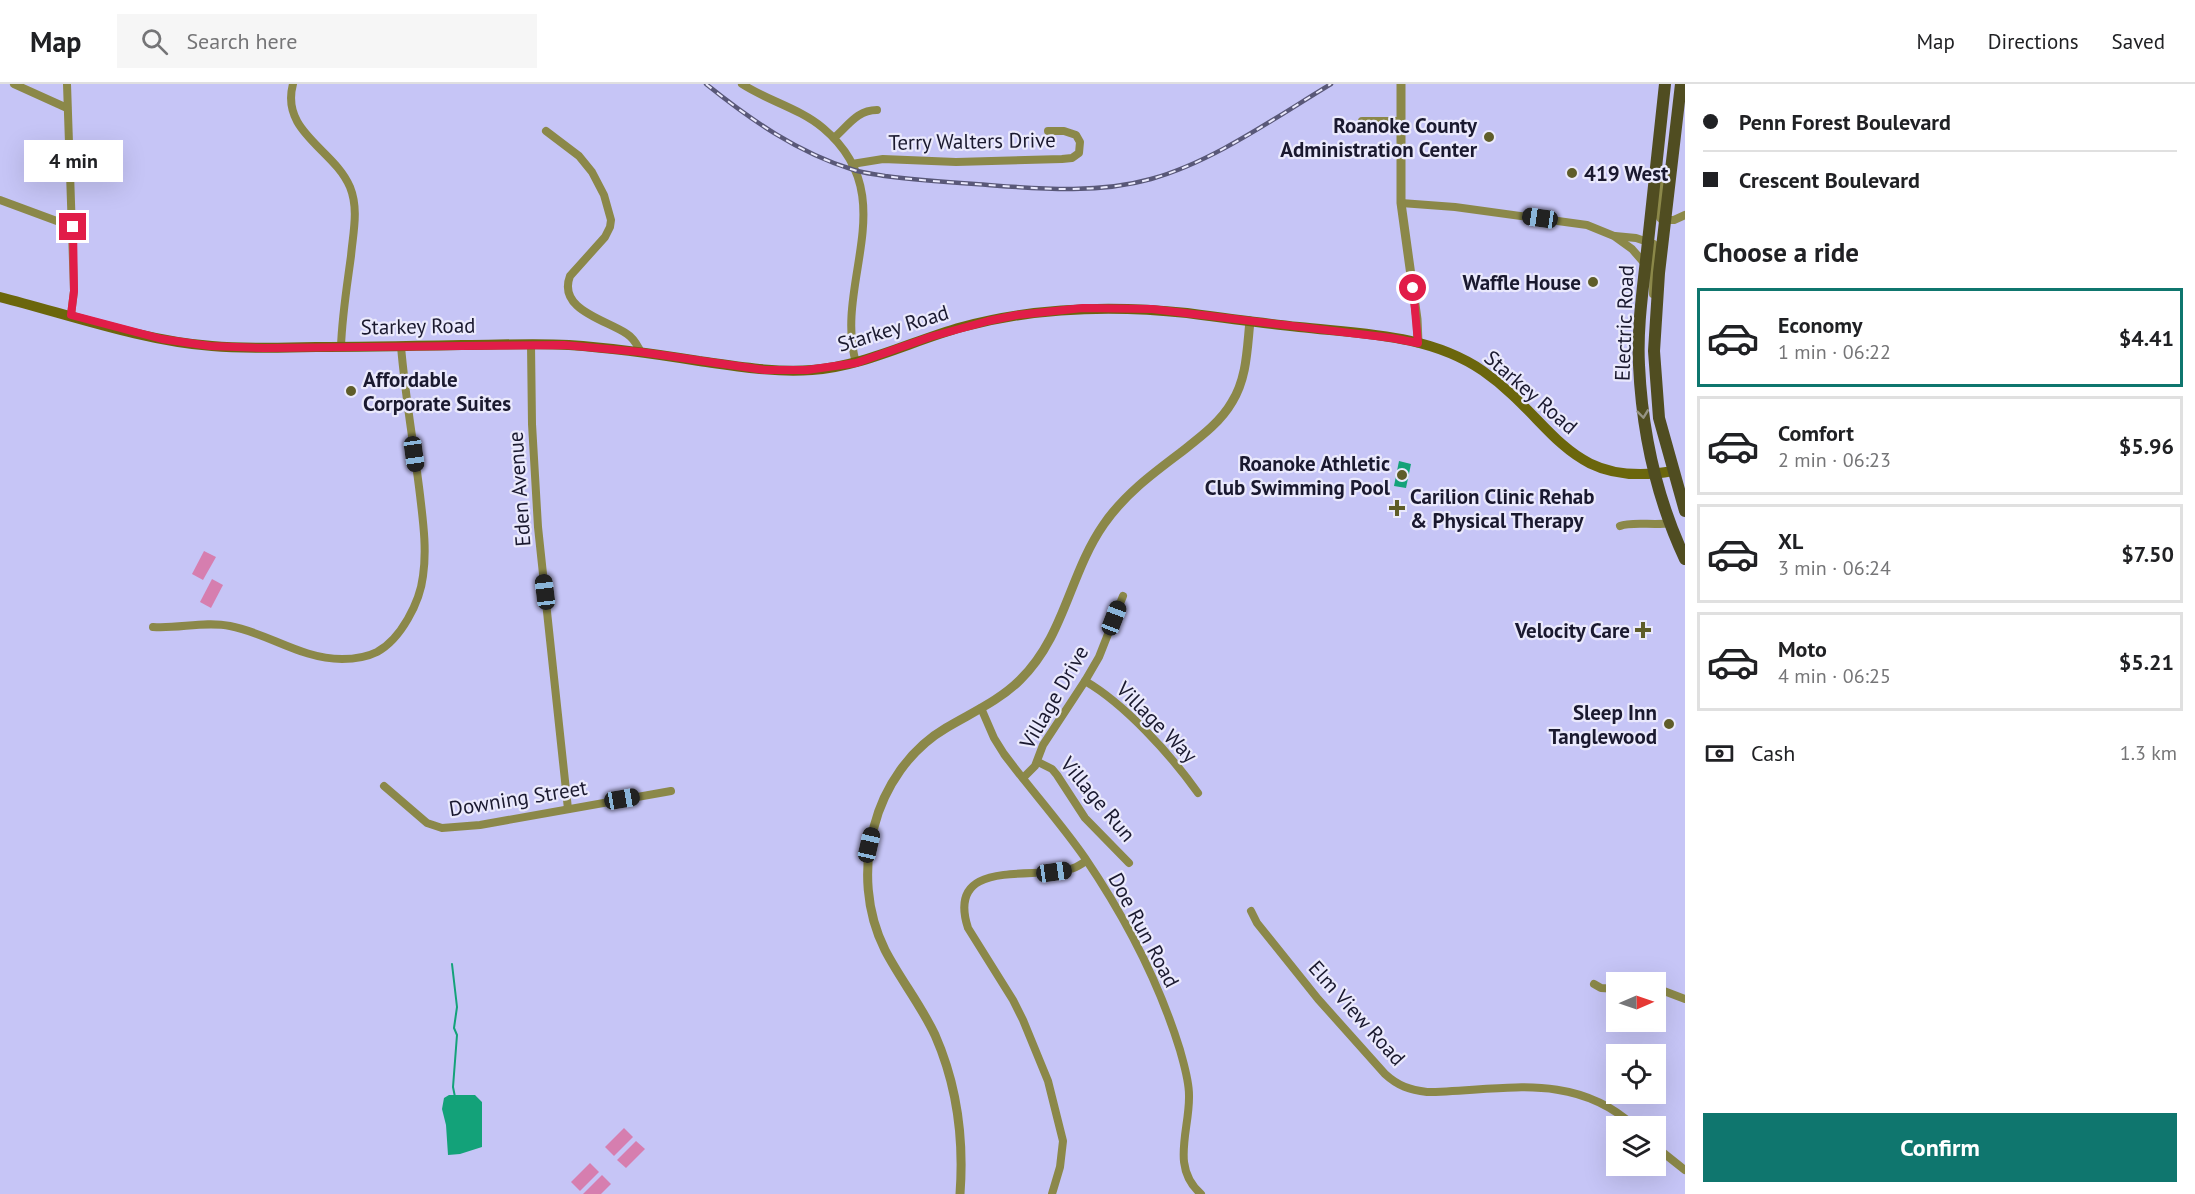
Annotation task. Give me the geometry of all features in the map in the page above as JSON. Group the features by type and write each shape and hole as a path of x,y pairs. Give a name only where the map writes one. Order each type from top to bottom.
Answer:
{"main road":[{"name":"Electric Road","path":"1665,84 1640,310 1639,364 1645,428 1655,474 1670,523 1685,559"},
{"name":"Electric Road","path":"1681,84 1665,220 1654,351 1657,398 1665,444 1685,511"},
{"name":"Starkey Road","path":"0,297 186,344 264,348 531,345 599,347 765,370 807,370 856,363 959,328 1017,315 1053,310 1152,309 1392,338 1449,352 1484,372 1501,385 1575,457 1619,473 1655,474 1672,471"}],"street":[{"path":"14,84 67,108"},
{"path":"67,84 73,227 74,291 71,315"},
{"path":"292,84 291,106 299,126 338,168 348,182 354,202 355,220 341,347"},
{"path":"742,84 812,120 834,138 852,164 862,192 864,213 864,230 851,332 856,363"},
{"path":"1401,84 1401,203 1417,319 1418,343"},
{"path":"834,138 857,116 867,110 877,110"},
{"path":"1362,121 1400,121"},
{"path":"546,131 579,156 592,172 604,195 610,220 610,227 605,237 570,276 569,295 580,308 626,333 641,352"},
{"name":"Terry Walters Drive","path":"852,164 883,159 946,162 1062,159 1072,158 1079,153 1080,142 1076,135 1064,131 1048,131"},
{"path":"1658,149 1661,160 1660,218 1674,220 1685,214"},
{"path":"0,200 73,227"},
{"path":"1401,203 1455,207 1565,221 1587,225 1614,236 1654,244 1652,288 1656,317"},
{"path":"1667,207 1685,214"},
{"path":"1614,236 1632,249 1645,264"},
{"path":"960,1194 960,1134 947,1068 925,1016 885,949 877,930 868,893 867,862 874,825 880,808 902,769 930,739 981,708 1019,681 1045,651 1058,626 1086,555 1116,508 1225,413 1233,402 1242,380 1250,321"},
{"name":"Eden Avenue","path":"531,345 532,424 538,527 568,809"},
{"path":"153,627 228,626 254,633 309,654 341,659 368,656 389,643 400,630 417,600 423,578 424,560 423,523 401,346"},
{"name":"Starkey Road","path":"1672,471 1685,467"},
{"path":"1620,526 1626,524 1652,526 1670,523"},
{"name":"Village Drive","path":"1023,778 1038,762 1042,745 1099,657 1123,596"},
{"name":"Village Way","path":"1085,681 1118,704 1185,774 1198,793"},
{"name":"Doe Run Road","path":"981,708 994,738 1086,861 1131,935 1162,1002 1188,1081 1189,1096 1183,1164 1189,1181 1201,1194"},
{"name":"Village Run","path":"1038,762 1052,769 1085,818 1129,862"},
{"name":"Downing Street","path":"384,786 427,823 442,828 480,825 671,790"},
{"path":"1052,1194 1063,1153 1062,1135 1055,1106 1023,1020 968,927 965,919 965,902 975,884 991,877 1070,870 1086,861"},
{"name":"Elm View Road","path":"1251,911 1264,932 1318,999 1395,1083 1411,1090 1427,1092 1524,1086 1561,1090 1602,1104 1619,1116"},
{"path":"1594,984 1606,988"},
{"path":"1666,993 1685,999"},
{"path":"1666,1156 1685,1170"}],"shaded area":[{"name":"Roanoke Athletic Club Swimming Pool","path":"1399,461 1411,464 1406,488 1394,486"},
{"path":"204,551 216,557 203,580 192,574"},
{"path":"212,579 223,585 211,608 200,602"},
{"path":"449,1095 475,1095 482,1102 482,1147 448,1155 446,1125 442,1109 444,1098"},
{"path":"624,1128 633,1137 614,1156 605,1147"},
{"path":"636,1141 645,1149 626,1168 617,1160"},
{"path":"590,1163 599,1172 580,1191 571,1182"},
{"path":"602,1175 611,1184 601,1194 583,1194"}],"waterway":[{"path":"452,964 457,1007 454,1028 457,1035 453,1087 455,1097"}],"railway":[{"path":"706,84 758,123 794,145 833,163 858,171 930,181 1063,189 1129,184 1151,179 1198,162 1244,138 1331,84"}],"place":[{"name":"Roanoke County Administration Center","path":"1489,137"},
{"name":"419 West","path":"1572,173"},
{"name":"Waffle House","path":"1593,282"},
{"name":"Affordable Corporate Suites","path":"351,391"},
{"name":"Roanoke Athletic Club Swimming Pool","path":"1402,475"},
{"name":"Carilion Clinic Rehab & Physical Therapy","path":"1397,508"},
{"name":"Velocity Care","path":"1643,630"},
{"name":"Sleep Inn Tanglewood","path":"1669,724"}],"route":[{"path":"73,227 74,291 71,315 162,339 220,347 564,345 641,352 765,370 807,370 856,363 930,337 988,321 1053,310 1083,308 1152,309 1418,343 1413,288"}]}
